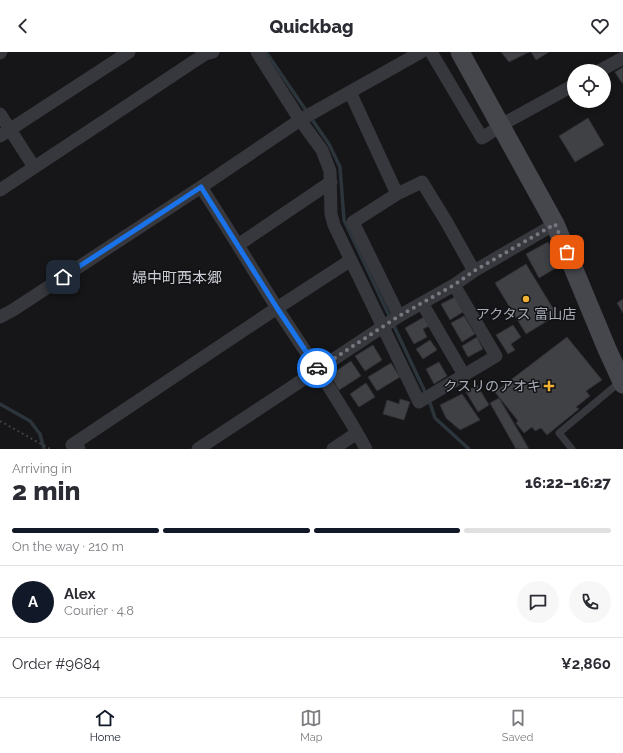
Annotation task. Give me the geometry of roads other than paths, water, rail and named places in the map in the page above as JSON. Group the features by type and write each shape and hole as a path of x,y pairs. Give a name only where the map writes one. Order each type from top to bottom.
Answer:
{"street":[{"path":"5,133 129,52"},
{"path":"0,190 205,54 213,52"},
{"path":"257,52 300,120 322,150 330,171 331,214 334,225 419,402 496,356 454,285"},
{"path":"0,317 201,187 300,120 421,52"},
{"path":"431,52 482,138 510,120 567,89"},
{"path":"460,52 555,224 622,382"},
{"path":"611,64 623,58"},
{"path":"350,92 397,194"},
{"path":"0,114 5,133 34,167"},
{"path":"238,244 331,182"},
{"path":"399,316 353,222 397,194 422,182 474,271"},
{"path":"201,187 277,308 318,369 366,449"},
{"path":"198,449 399,316 454,285 474,271 555,224"},
{"path":"79,449 72,445 351,260"},
{"path":"422,303 464,375"},
{"path":"333,449 357,432"}],"lane":[{"path":"572,449 559,433 622,382"}],"waterway":[{"path":"266,52 307,112"},
{"path":"311,118 329,144 340,167 344,220 426,394"},
{"path":"429,400 435,418 469,449"},
{"path":"0,404 30,421 40,434 44,449"}],"place":[{"name":"アクタス 富山店","path":"526,299"},
{"name":"クスリのアオキ","path":"549,386"}],"district":[{"name":"婦中町西本郷","path":"177,278"}]}
